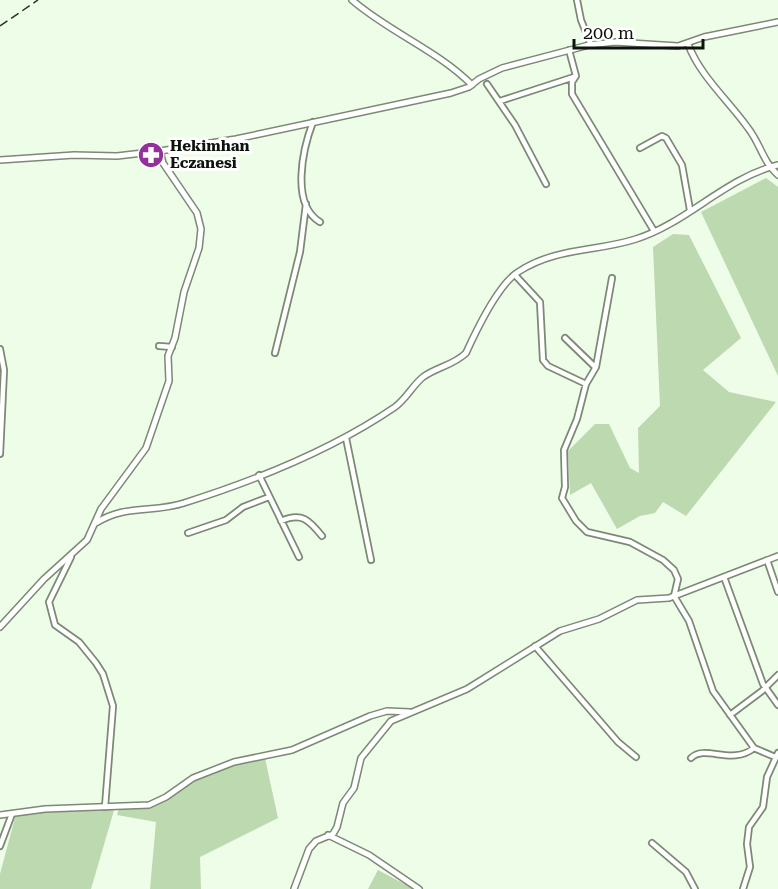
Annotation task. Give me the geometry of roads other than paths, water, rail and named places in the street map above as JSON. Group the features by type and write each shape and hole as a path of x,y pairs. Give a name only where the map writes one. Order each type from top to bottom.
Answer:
{"street":[{"path":"352,0 383,24 459,72 472,85"},
{"path":"577,0 581,20 591,45"},
{"path":"0,160 74,155 117,156 236,139 452,93 502,68 591,45 615,42 678,46 704,37 778,22"},
{"path":"687,44 693,59 750,130 769,167 778,175"},
{"path":"569,50 575,77 572,82 572,94 654,231"},
{"path":"500,101 575,77"},
{"path":"487,84 500,101 546,184"},
{"path":"275,353 300,252 306,204 301,164 304,144 313,122"},
{"path":"640,148 662,136 666,138 682,165 690,210"},
{"path":"0,627 44,579 87,540 101,509 146,448 169,381 168,356 201,229 197,213 163,163 160,151"},
{"path":"96,523 129,510 182,504 260,475 346,438 396,406 422,378 452,364 466,352 498,297 515,275 554,256 575,249 636,239 654,231 727,187 778,165"},
{"path":"306,204 311,214 320,222"},
{"path":"515,275 540,302 543,360 548,366 586,384"},
{"path":"612,278 596,367 586,384 577,419 564,450 566,487 562,498 576,521 587,532 630,542 663,560 674,570 678,579 674,597 689,621 713,691 754,748 777,755 776,766 767,777 763,807 749,828 747,844 750,867 743,889"},
{"path":"565,338 596,367"},
{"path":"159,346 172,347"},
{"path":"0,349 4,370 0,454"},
{"path":"346,438 371,560"},
{"path":"260,475 299,557"},
{"path":"188,533 226,520 243,507 269,497"},
{"path":"281,521 294,515 308,518 322,536"},
{"path":"72,554 49,602 55,625 79,642 96,663 113,706 105,807"},
{"path":"294,889 309,849 316,841 337,827 343,803 354,788 361,758 391,721 467,689 560,631 599,619 637,600 651,601 674,597 778,556"},
{"path":"767,560 778,592"},
{"path":"724,577 765,688 778,705"},
{"path":"535,646 618,742 636,757"},
{"path":"730,715 778,675"},
{"path":"0,815 45,809 148,805 166,797 193,778 234,762 292,750 370,716 387,711 413,712"},
{"path":"691,758 696,754 705,753 720,756 745,756 754,748"},
{"path":"0,846 12,814"},
{"path":"328,835 369,855 419,889"},
{"path":"652,843 686,872 695,889"}],"railway":[{"path":"0,26 38,0"}],"place":[{"name":"Hekimhan Eczanesi","path":"151,155"}]}
